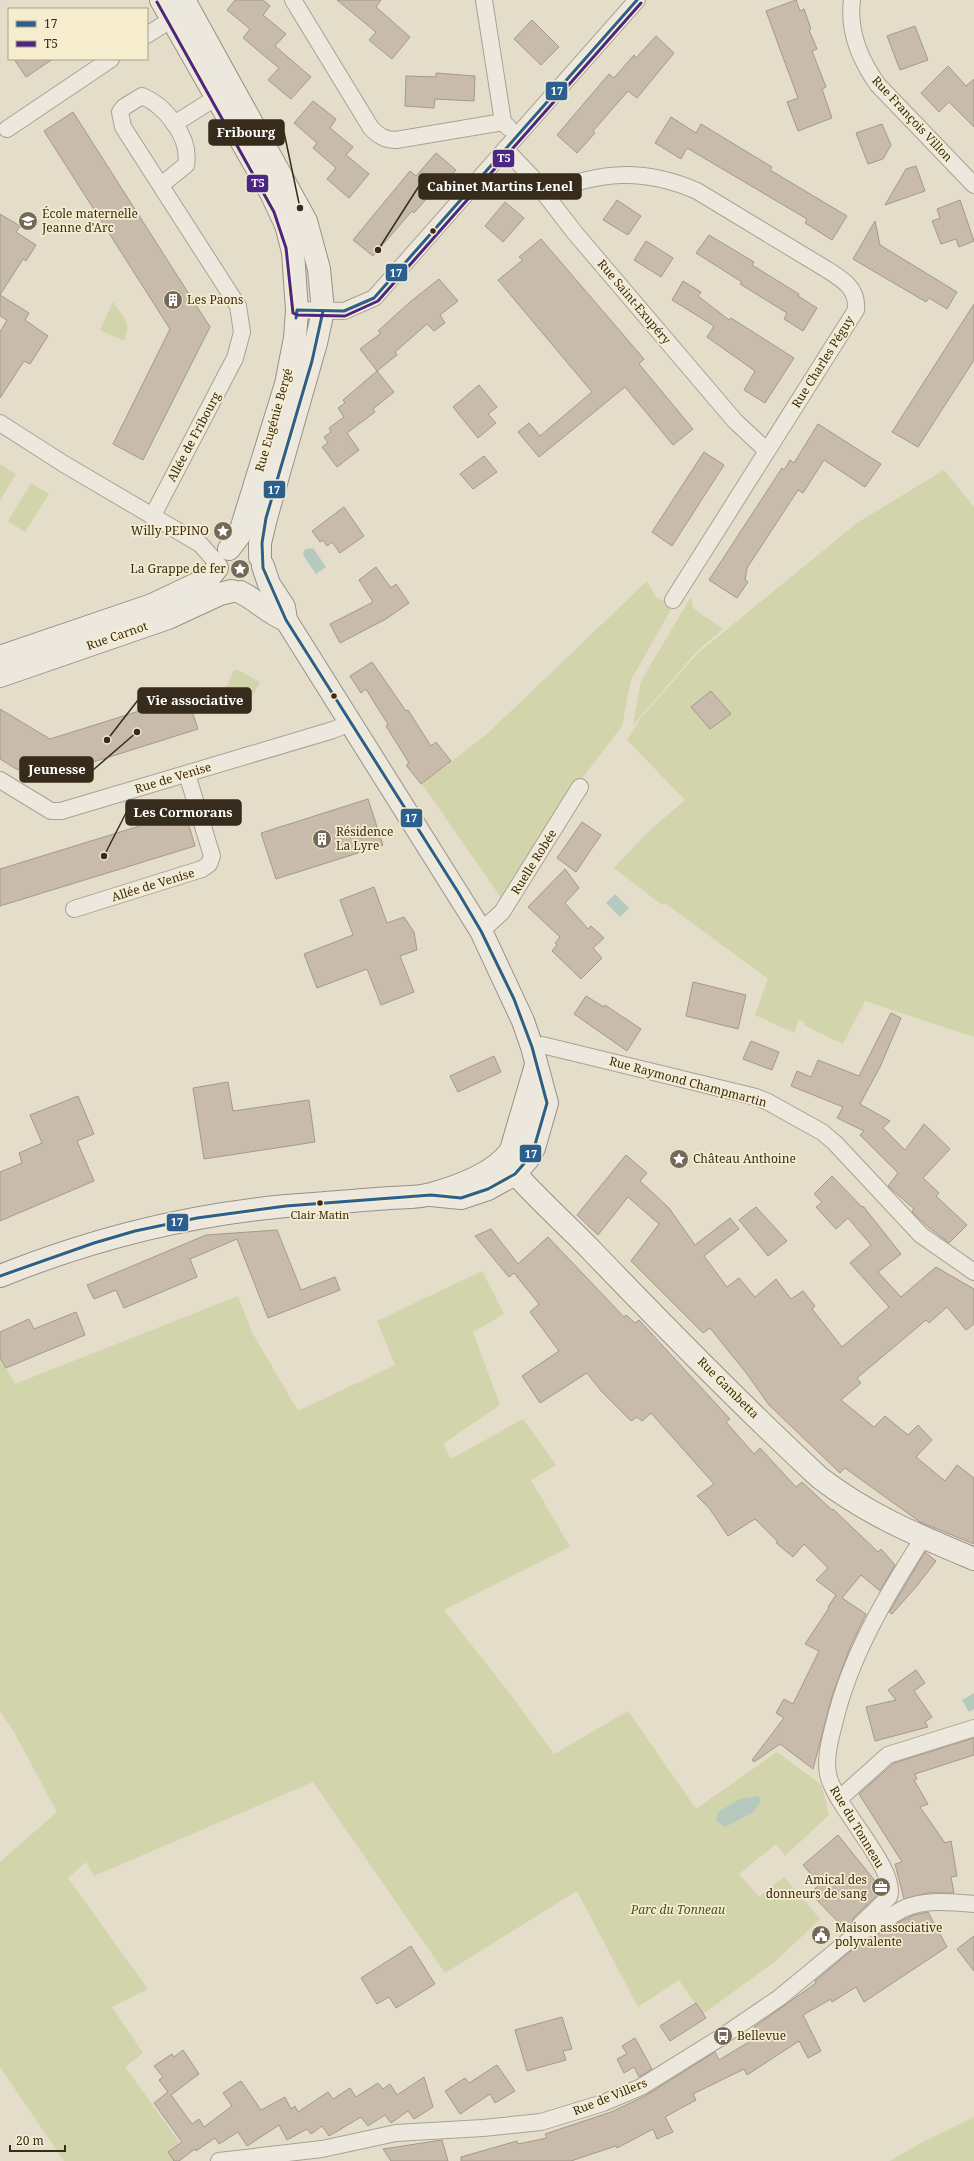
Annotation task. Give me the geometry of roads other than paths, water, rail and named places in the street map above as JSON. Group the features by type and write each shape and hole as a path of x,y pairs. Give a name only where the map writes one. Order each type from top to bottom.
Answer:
{"street":[{"path":"161,0 172,19 225,92"},
{"path":"184,0 225,92"},
{"path":"293,0 371,128 379,137 387,140 396,140 502,122"},
{"path":"484,0 502,122 518,136"},
{"path":"297,310 323,311 352,309 374,298 636,0"},
{"name":"Rue François Villon","path":"852,0 851,11 856,39 867,70 878,85 971,177"},
{"path":"148,34 172,19"},
{"path":"7,129 110,60"},
{"path":"174,124 225,92"},
{"name":"Rue Eugénie Bergé","path":"221,560 238,536 243,524 286,384 295,338 297,310 293,252 286,225 225,92"},
{"name":"Rue Eugénie Bergé","path":"225,92 300,208 310,232 319,269 323,311 312,361 260,543 262,561 268,584 284,607 286,620 481,931 514,999 535,1056"},
{"path":"142,96 156,104 174,124 186,147 186,165 161,185 123,127 120,112 124,107 142,96"},
{"name":"Rue Saint-Exupéry","path":"505,149 545,193 575,233 735,421 767,451"},
{"name":"Rue Charles Péguy","path":"545,193 593,178 641,176 671,181 697,191 847,282 854,291 857,302 856,310 673,600"},
{"name":"Allée de Fribourg","path":"152,517 235,358 242,332 238,306 161,185"},
{"path":"0,423 152,517 200,544 221,560"},
{"path":"236,592 255,587 263,574 262,561 254,550 246,546 237,546 221,560 221,582 236,592 254,599 274,616 286,620"},
{"name":"Rue Carnot","path":"0,657 152,605 209,578 221,560"},
{"name":"Rue Carnot","path":"0,676 168,618 220,594 236,592"},
{"name":"Rue de Venise","path":"0,780 56,812 333,730 350,723"},
{"name":"Allée de Venise","path":"74,909 202,869 209,864 212,856 187,774"},
{"name":"Ruelle Robée","path":"481,931 502,912 580,787"},
{"name":"Rue Raymond Champmartin","path":"535,1056 542,1045 768,1102 822,1132 835,1143 921,1235 974,1272"},
{"path":"0,1276 94,1243 135,1231 198,1218 286,1206 431,1195 461,1198 488,1189 510,1167 513,1145 535,1056"},
{"name":"Rue Gambetta","path":"510,1167 534,1195 585,1243 657,1319 820,1478 847,1498 870,1512 923,1538 974,1559"},
{"name":"Rue du Tonneau","path":"859,1932 861,1924 889,1897 891,1891 890,1881 875,1854 831,1784 827,1765 830,1740 837,1709 862,1644 901,1572 923,1538"},
{"path":"840,1800 888,1755 974,1728"},
{"name":"Rue de Villers","path":"219,2161 315,2150 396,2134 534,2123 603,2103 641,2087 723,2036 779,1998 859,1932 873,1927 912,1906 942,1902 974,1904"}],"place":[{"name":"Fribourg","path":"300,208"},
{"name":"École maternelle Jeanne d'Arc","path":"28,221"},
{"name":"Cabinet Martins Lenel","path":"378,250"},
{"name":"Les Paons","path":"173,300"},
{"name":"Willy PEPINO","path":"223,531"},
{"name":"La Grappe de fer","path":"240,569"},
{"name":"Jeunesse","path":"137,732"},
{"name":"Vie associative","path":"107,740"},
{"name":"Résidence La Lyre","path":"322,839"},
{"name":"Les Cormorans","path":"104,856"},
{"name":"Château Anthoine","path":"679,1159"},
{"name":"Clair Matin","path":"320,1203"},
{"name":"Amical des donneurs de sang","path":"881,1887"},
{"name":"Maison associative polyvalente","path":"821,1935"},
{"name":"Bellevue","path":"723,2036"}],"park label":[{"name":"Parc du Tonneau","path":"678,1910"}]}
